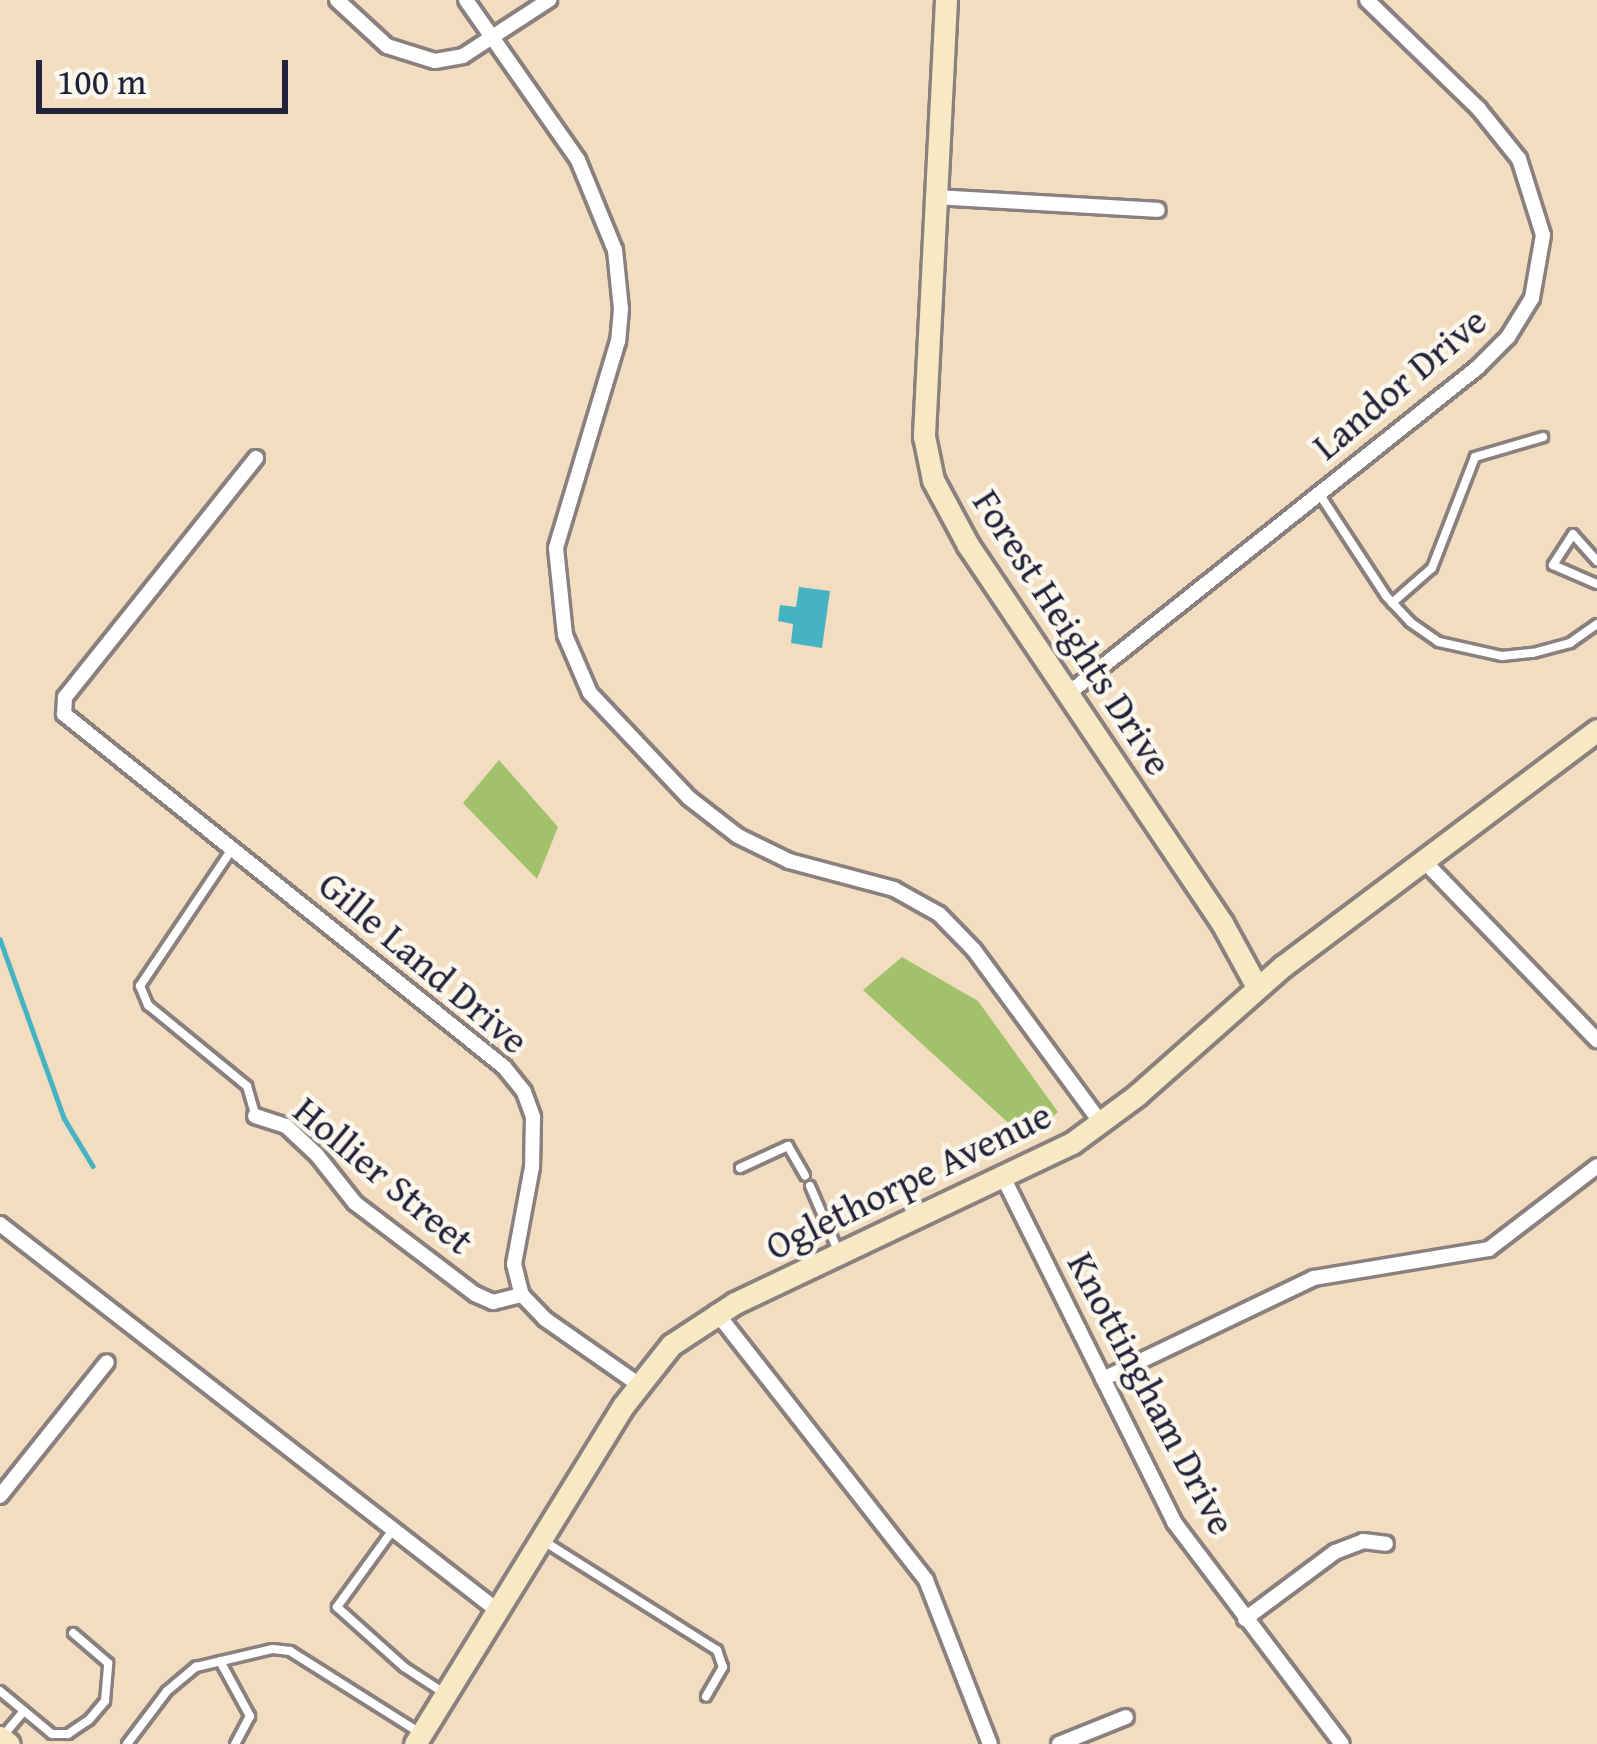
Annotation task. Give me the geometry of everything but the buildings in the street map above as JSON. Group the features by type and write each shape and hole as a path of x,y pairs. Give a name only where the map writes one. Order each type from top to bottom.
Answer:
{"main road":[{"name":"Forest Heights Drive","path":"946,0 933,197 926,459 947,511 1229,934 1258,987"},
{"name":"Oglethorpe Avenue","path":"418,1739 638,1384 671,1345 716,1312 1004,1180 1101,1123 1258,987 1597,730"},
{"path":"1,1737 9,1744"}],"street":[{"path":"338,0 373,37 415,58 448,60 490,40 549,0"},
{"path":"466,0 578,160 615,250 621,308 618,341 556,548 565,635 590,693 674,783 738,836 789,861 894,889 939,914 974,950 1101,1123"},
{"name":"Landor Drive","path":"1069,693 1494,353 1532,298 1542,256 1535,197 1508,143 1367,0"},
{"path":"933,197 1157,210"},
{"name":"Gille Land Drive","path":"256,458 65,697 62,708 67,718 440,1010 490,1052 524,1092 534,1135 514,1264 522,1295"},
{"path":"1422,859 1597,1040"},
{"name":"Hollier Street","path":"255,1116 286,1126 355,1203 475,1294 493,1302 522,1295"},
{"path":"1103,1379 1314,1278 1489,1249 1597,1166"},
{"name":"Knottingham Drive","path":"1004,1180 1174,1522 1342,1744"},
{"path":"0,1224 497,1610"},
{"path":"522,1295 545,1319 638,1384"},
{"path":"716,1312 926,1580 990,1744"},
{"path":"0,1496 106,1362"},
{"path":"1244,1619 1335,1552 1364,1541 1386,1544"},
{"path":"1059,1744 1126,1717"}],"lane":[{"path":"1392,602 1432,568 1475,457 1544,437"},
{"path":"1319,494 1392,602 1439,642 1502,656 1570,643 1597,624"},
{"path":"1596,582 1553,565 1573,534 1597,561"},
{"name":"Hollier Street","path":"232,849 140,986 148,1005 250,1089 255,1116"},
{"path":"740,1168 788,1146 805,1175"},
{"path":"810,1186 840,1255"},
{"path":"392,1531 337,1607 404,1667 446,1694"},
{"path":"540,1539 718,1650 723,1666 706,1696"},
{"path":"0,1690 52,1734 68,1734 105,1701 108,1663 74,1633"},
{"path":"127,1744 167,1691 196,1667 290,1651 418,1739"},
{"path":"220,1661 250,1716 235,1744"},
{"path":"1,1737 24,1711"}],"green space":[{"path":"499,760 558,827 537,879 463,803"},
{"path":"902,957 978,1001 1058,1112 1027,1140 863,990"}],"water":[{"path":"799,587 830,591 822,648 791,643 793,624 778,621 780,605 796,607"}],"waterway":[{"path":"0,939 64,1118 93,1166"}]}
